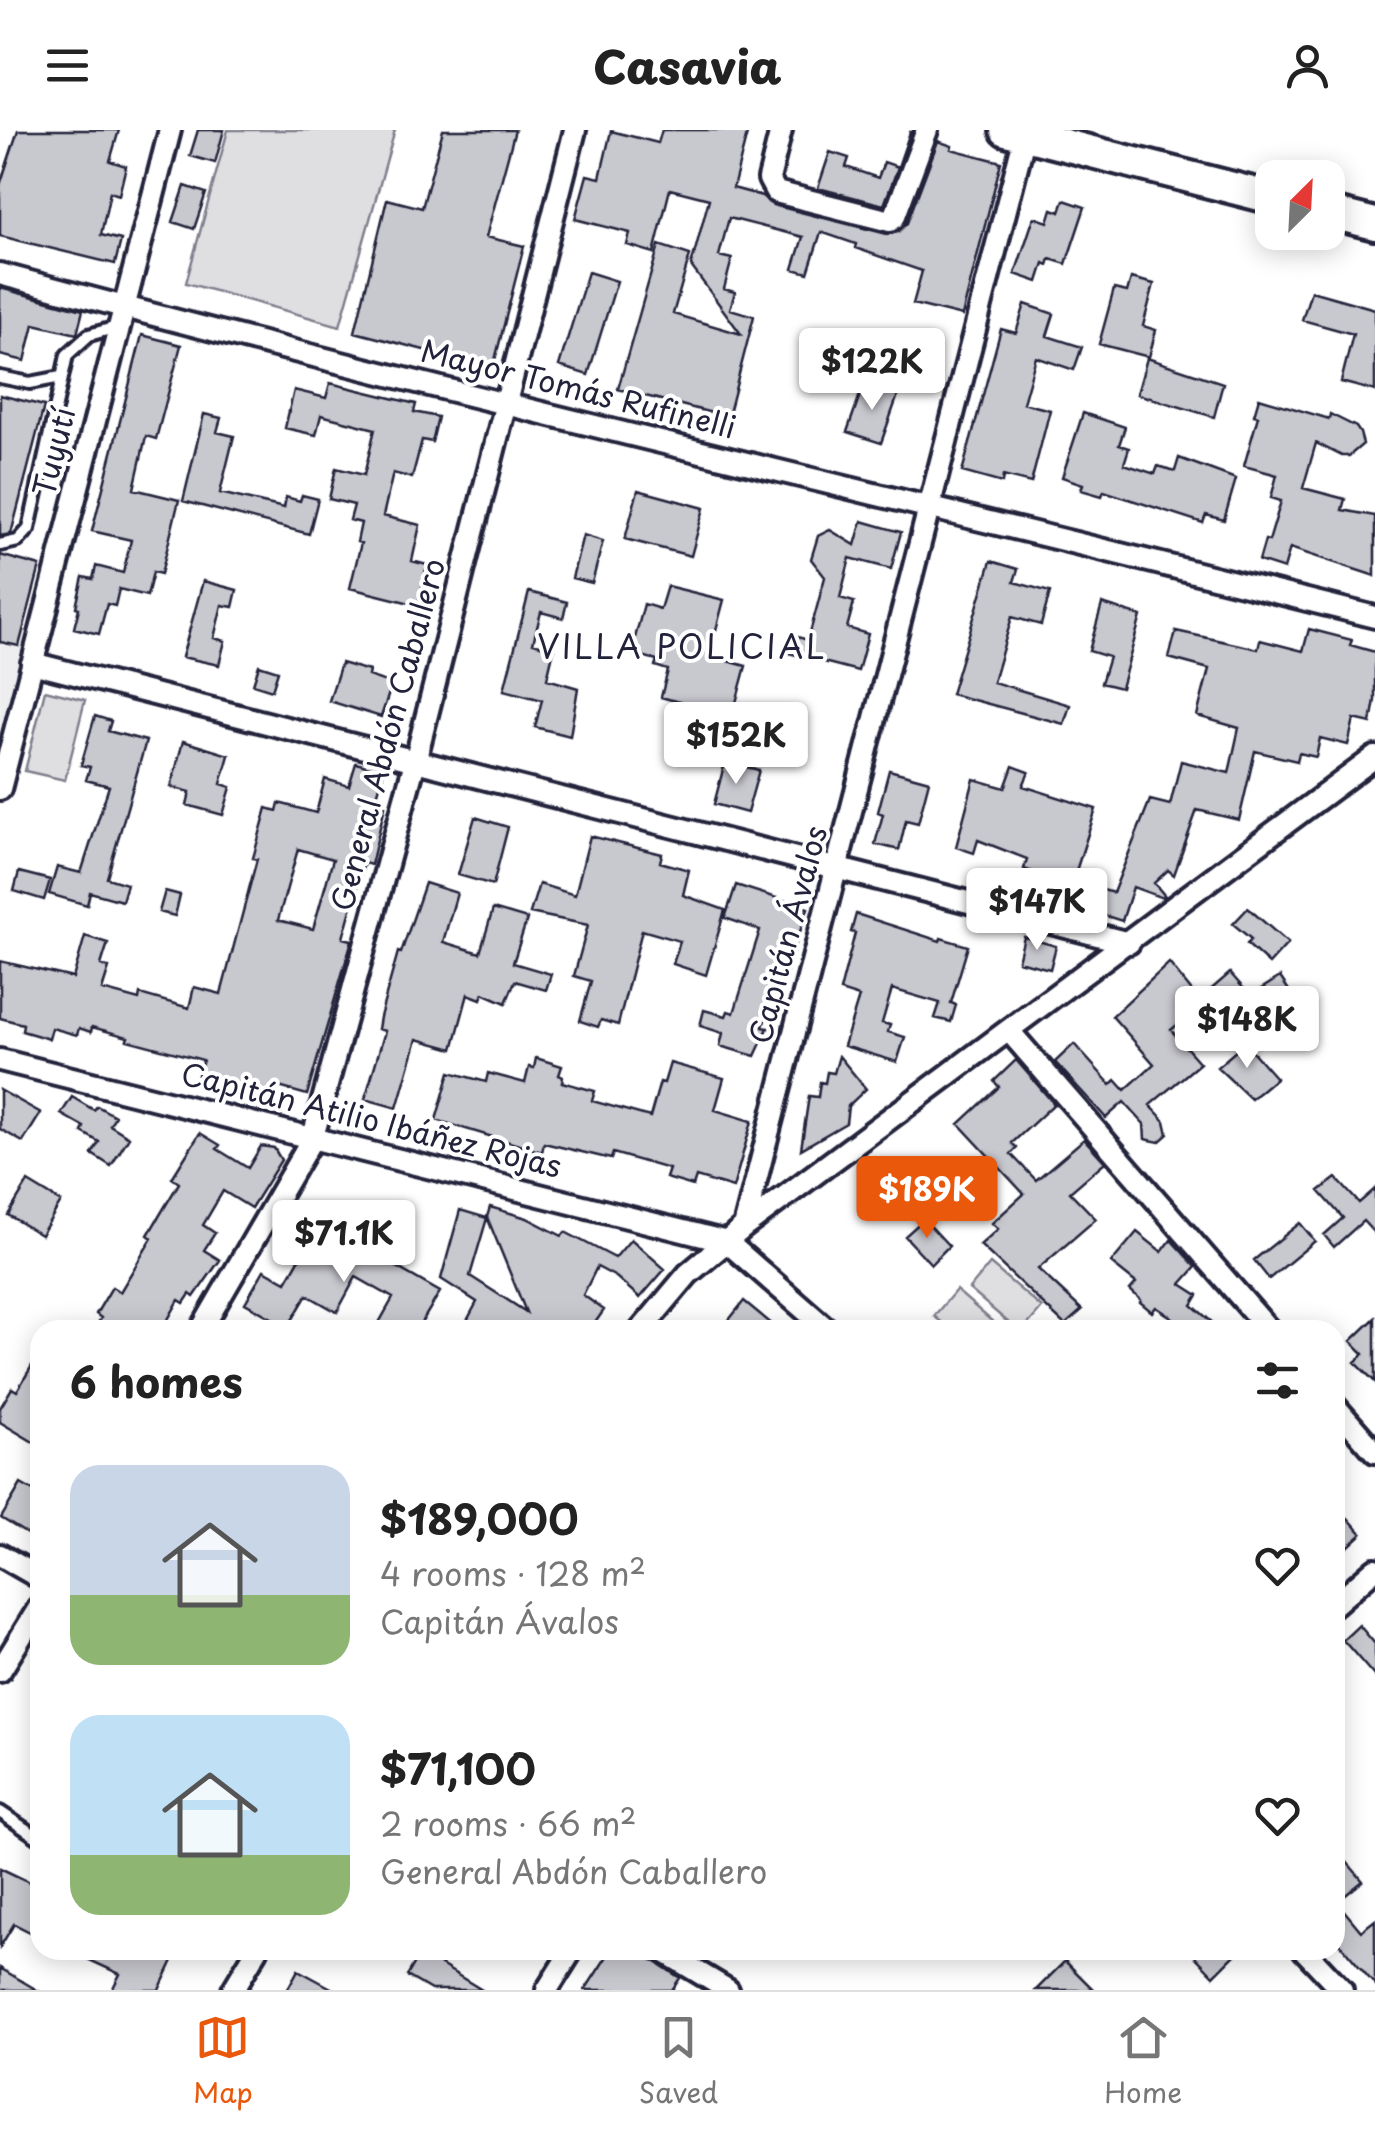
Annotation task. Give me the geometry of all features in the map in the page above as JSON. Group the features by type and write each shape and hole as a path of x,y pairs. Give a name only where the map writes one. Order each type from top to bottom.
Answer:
{"main road":[{"path":"1015,133 1255,194"},
{"path":"1345,216 1375,224"}],"street":[{"name":"Tuyutí","path":"0,789 170,130"},
{"name":"General Abdón Caballero","path":"206,1320 312,1136 416,758 575,130"},
{"path":"781,130 769,179 776,192 890,221 927,130"},
{"name":"Capitán Ávalos","path":"744,1227 932,505 1015,133"},
{"name":"Mayor Tomás Rufinelli","path":"0,274 120,317 932,505 1375,618"},
{"path":"32,662 1129,943"},
{"path":"650,1320 688,1274 744,1227 1375,757"},
{"path":"1010,1032 1260,1320"},
{"name":"Capitán Atilio Ibáñez Rojas","path":"0,1060 726,1242"},
{"path":"726,1242 816,1320"},
{"path":"1345,1418 1375,1452"},
{"path":"0,1554 30,1572"},
{"path":"1345,1595 1375,1569"},
{"path":"0,1671 30,1622"},
{"path":"233,1990 251,1960"},
{"path":"547,1990 566,1960"},
{"path":"678,1960 728,1990"},
{"path":"1314,1960 1342,1990"}],"lane":[{"path":"0,544 18,541 29,529 68,355 89,334 120,317"},
{"path":"0,378 30,383 61,377"},
{"path":"0,1812 30,1833"}],"shaded area":[{"path":"228,130 395,130 340,326 186,283"},
{"path":"0,624 26,631 0,733"},
{"path":"45,690 85,700 65,780 25,771"},
{"path":"990,1264 1042,1308 1032,1320 1005,1320 969,1289"},
{"path":"956,1290 990,1320 939,1320 934,1316"}],"building":[{"path":"18,130 119,130 110,161 126,166 119,195 110,192 101,235 121,240 115,264 0,236 0,185"},
{"path":"198,130 224,130 215,163 190,156"},
{"path":"443,130 515,130 486,237 524,246 493,368 355,332 387,199 422,208"},
{"path":"662,130 748,130 733,188 762,196 773,205 887,234 898,232 907,223 938,141 952,146 951,149 1001,162 962,316 913,304 922,271 821,232 808,273 793,269 803,237 729,218 719,256 732,259 724,289 735,292 730,309 754,316 728,417 618,389 659,245 690,255 673,314 741,334 691,266 709,199 670,189 654,253 627,245 630,233 575,219 587,175 600,178 611,131 658,143"},
{"path":"911,132 884,205 818,188 830,152 849,158 846,167 878,178 884,162 898,167"},
{"path":"185,186 206,193 194,229 173,222"},
{"path":"1064,200 1085,207 1066,264 1050,259 1048,265 1044,263 1038,282 1015,274 1034,217 1048,222 1052,209 1060,212"},
{"path":"588,272 617,281 588,375 559,366"},
{"path":"1131,278 1154,284 1143,326 1156,330 1149,357 1099,344 1114,289 1127,292"},
{"path":"0,288 83,310 77,334 34,324 25,361 0,355"},
{"path":"1311,291 1375,309 1375,391 1341,382 1353,334 1302,320"},
{"path":"1025,304 1054,314 1047,336 1082,347 1074,370 1036,357 1023,403 1050,410 1031,483 1003,476 1002,483 962,472 1001,329 1016,333"},
{"path":"142,335 181,345 156,439 146,436 134,489 179,500 161,574 153,572 147,596 119,589 115,606 107,604 99,634 74,628 79,608 76,607 83,577 93,579 96,566 123,573 131,540 92,531"},
{"path":"1147,358 1223,383 1214,417 1137,394"},
{"path":"330,383 416,404 414,412 438,417 432,442 422,440 412,478 393,473 383,516 420,525 412,561 427,565 418,605 350,588 361,543 357,542 361,523 350,520 354,505 329,499 336,468 364,475 375,429 321,415 316,435 285,428 294,390 326,398"},
{"path":"864,383 898,395 881,443 847,432"},
{"path":"0,395 44,406 11,534 0,536"},
{"path":"1259,398 1329,419 1330,414 1360,433 1363,444 1349,456 1316,443 1303,488 1345,499 1342,510 1375,516 1375,576 1290,548 1284,569 1259,561 1281,501 1271,498 1277,475 1244,466"},
{"path":"1083,413 1125,427 1119,445 1129,448 1124,464 1155,474 1158,466 1175,471 1179,458 1236,479 1224,520 1206,515 1203,523 1104,491 1102,496 1081,490 1083,484 1062,477"},
{"path":"204,414 221,418 217,432 234,436 220,493 284,508 286,497 300,501 302,495 318,499 309,534 183,501"},
{"path":"638,490 704,508 691,556 625,539"},
{"path":"862,521 901,532 891,569 850,558 840,598 854,602 847,628 868,634 858,671 789,653 794,636 808,640 825,577 811,559 818,536 830,530 855,545"},
{"path":"583,535 603,541 592,583 572,578"},
{"path":"0,555 40,566 19,646 0,642"},
{"path":"991,561 1018,569 1014,582 1050,592 1041,625 1012,617 993,682 1070,705 1064,724 951,694"},
{"path":"203,581 237,590 233,607 222,605 214,638 225,641 219,665 182,657"},
{"path":"667,586 724,600 709,656 746,666 731,721 714,717 715,712 661,697 668,670 655,666 657,660 631,653 644,604 660,609"},
{"path":"529,592 567,602 563,618 541,612 533,643 554,649 547,679 578,688 570,736 535,727 542,700 504,690"},
{"path":"1102,604 1141,616 1121,688 1101,683 1109,657 1089,651"},
{"path":"1309,629 1352,640 1350,645 1375,652 1371,723 1354,719 1348,745 1320,738 1316,757 1299,753 1297,761 1255,751 1239,820 1197,810 1174,875 1168,870 1154,883 1163,898 1133,887 1122,921 1052,899 1058,881 1024,869 1027,859 978,840 974,853 956,847 974,779 1005,788 1013,766 1029,772 1023,786 1096,809 1076,882 1113,893 1150,800 1170,805 1181,761 1229,773 1239,728 1197,716 1209,669 1169,658 1176,631 1258,649 1260,640 1303,651"},
{"path":"341,663 369,671 368,676 392,684 381,717 329,701"},
{"path":"259,665 278,671 272,690 253,684"},
{"path":"95,716 111,721 108,731 146,741 107,878 127,884 122,901 90,892 87,905 49,894 57,867 81,873 109,786 86,780 90,767 81,765"},
{"path":"183,741 229,755 221,784 231,787 223,815 187,805 190,792 171,787"},
{"path":"725,762 759,770 747,813 714,804"},
{"path":"356,763 384,771 375,803 385,806 371,865 364,863 343,938 352,940 307,1095 272,1085 269,1096 198,1075 203,1060 92,1027 91,1032 79,1028 77,1035 52,1028 49,1039 22,1031 23,1024 0,1018 0,961 73,978 85,936 108,943 101,965 109,968 102,990 139,1000 140,994 189,1008 194,987 221,994 267,808 277,811 279,803 316,813 325,779 349,786","holes":["298,849 333,859 313,929 278,920"]},
{"path":"889,770 929,781 918,823 906,820 899,850 875,844 883,814 878,812"},
{"path":"475,817 508,827 493,885 458,875"},
{"path":"590,836 662,854 660,862 689,870 683,895 725,910 706,975 673,964 680,941 642,930 618,1025 601,1020 598,1027 580,1021 591,981 574,976 588,925 530,913 539,884 575,895"},
{"path":"19,872 50,880 44,900 14,891"},
{"path":"425,883 457,893 443,942 480,953 493,909 527,919 513,963 551,974 546,990 515,981 506,1003 483,993 481,999 468,994 453,1049 417,1039 397,1108 365,1099 385,1031 378,1029 398,952 401,953"},
{"path":"736,885 808,908 783,982 777,980 763,1027 768,1028 755,1056 720,1046 723,1033 700,1026 704,1010 726,1016 728,1011 734,1013 760,930 725,918"},
{"path":"165,891 180,895 175,916 159,912"},
{"path":"1248,908 1288,943 1269,964 1247,944 1251,939 1233,924"},
{"path":"856,914 968,946 951,1003 956,1005 951,1022 935,1018 940,1003 892,989 882,1023 890,1025 888,1032 905,1037 897,1062 844,1046 859,997 840,991"},
{"path":"1024,937 1056,946 1050,969 1018,961"},
{"path":"1169,963 1199,1000 1230,973 1260,1007 1224,1037 1198,1008 1171,1030 1200,1063 1150,1105 1165,1121 1168,1134 1159,1142 1145,1139 1144,1124 1124,1102 1106,1118 1055,1062 1074,1044 1111,1085 1116,1080 1125,1090 1154,1064 1112,1016"},
{"path":"1280,977 1304,1013 1281,1028 1258,991"},
{"path":"1245,1043 1276,1078 1251,1099 1217,1067"},
{"path":"839,1056 866,1089 848,1106 846,1123 801,1149 809,1096 818,1097 820,1082 825,1083 827,1072 834,1073"},
{"path":"536,1058 562,1066 562,1082 595,1091 592,1101 650,1117 670,1063 724,1078 715,1110 752,1121 733,1188 696,1177 693,1186 666,1178 669,1169 613,1153 611,1159 544,1143 542,1152 436,1120 450,1072 486,1082 488,1073 525,1083"},
{"path":"1016,1060 1054,1104 1012,1143 1017,1148 1011,1154 1036,1180 1084,1139 1105,1162 1070,1192 1096,1219 1038,1269 1082,1310 1071,1320 1060,1320 980,1245 998,1229 992,1223 1024,1194 959,1124 999,1087 994,1081"},
{"path":"0,1090 41,1113 23,1142 0,1129"},
{"path":"72,1097 115,1116 110,1125 129,1137 111,1166 92,1154 99,1142 82,1132 84,1127 61,1114"},
{"path":"200,1133 248,1168 261,1146 274,1148 281,1160 251,1208 223,1191 203,1225 215,1233 204,1250 220,1260 194,1297 190,1294 184,1303 179,1300 168,1320 100,1320 96,1314 112,1287 120,1292 152,1238 148,1235 179,1183 172,1178"},
{"path":"1336,1178 1359,1203 1375,1189 1375,1234 1363,1221 1334,1247 1324,1235 1343,1218 1319,1191"},
{"path":"28,1182 61,1202 41,1235 8,1215"},
{"path":"490,1207 527,1218 615,1258 631,1239 665,1269 640,1298 597,1267 583,1295 604,1310 597,1320 467,1320 477,1302 441,1279 460,1210 487,1218 470,1276 526,1312 487,1217"},
{"path":"924,1219 949,1246 931,1264 905,1236"},
{"path":"1300,1223 1315,1241 1269,1279 1254,1260"},
{"path":"332,1226 440,1292 423,1320 381,1320 393,1298 356,1277 337,1312 307,1295 292,1320 275,1320 245,1303 264,1270 286,1282 304,1251 314,1257"},
{"path":"1137,1232 1162,1252 1171,1240 1196,1267 1181,1284 1198,1295 1192,1305 1209,1320 1176,1320 1156,1307 1152,1312 1130,1290 1136,1283 1111,1263"},
{"path":"744,1301 767,1320 729,1320"},
{"path":"1375,1318 1375,1382 1355,1362 1364,1354 1351,1341"},
{"path":"30,1369 30,1440 0,1422 0,1408 12,1388 17,1391"},
{"path":"21,1484 30,1489 30,1536 1,1518"},
{"path":"1348,1518 1362,1534 1345,1550"},
{"path":"1359,1625 1375,1644 1375,1677 1345,1642"},
{"path":"1345,1860 1363,1881 1345,1896"},
{"path":"0,1868 30,1882 30,1932 14,1924 0,1947"},
{"path":"1345,1912 1361,1931 1375,1920 1375,1985 1345,1950"},
{"path":"90,1960 173,1960 159,1990 112,1990 120,1974"},
{"path":"416,1960 442,1960 441,1965 482,1990 431,1990 407,1976"},
{"path":"604,1960 653,1960 680,1978 672,1990 585,1990"},
{"path":"1199,1960 1230,1960 1214,1976"},
{"path":"1065,1961 1094,1990 1036,1990"},
{"path":"0,1968 37,1990 0,1990"},
{"path":"298,1970 335,1990 287,1990"}],"district":[{"name":"VILLA POLICIAL","path":"682,648"}]}
